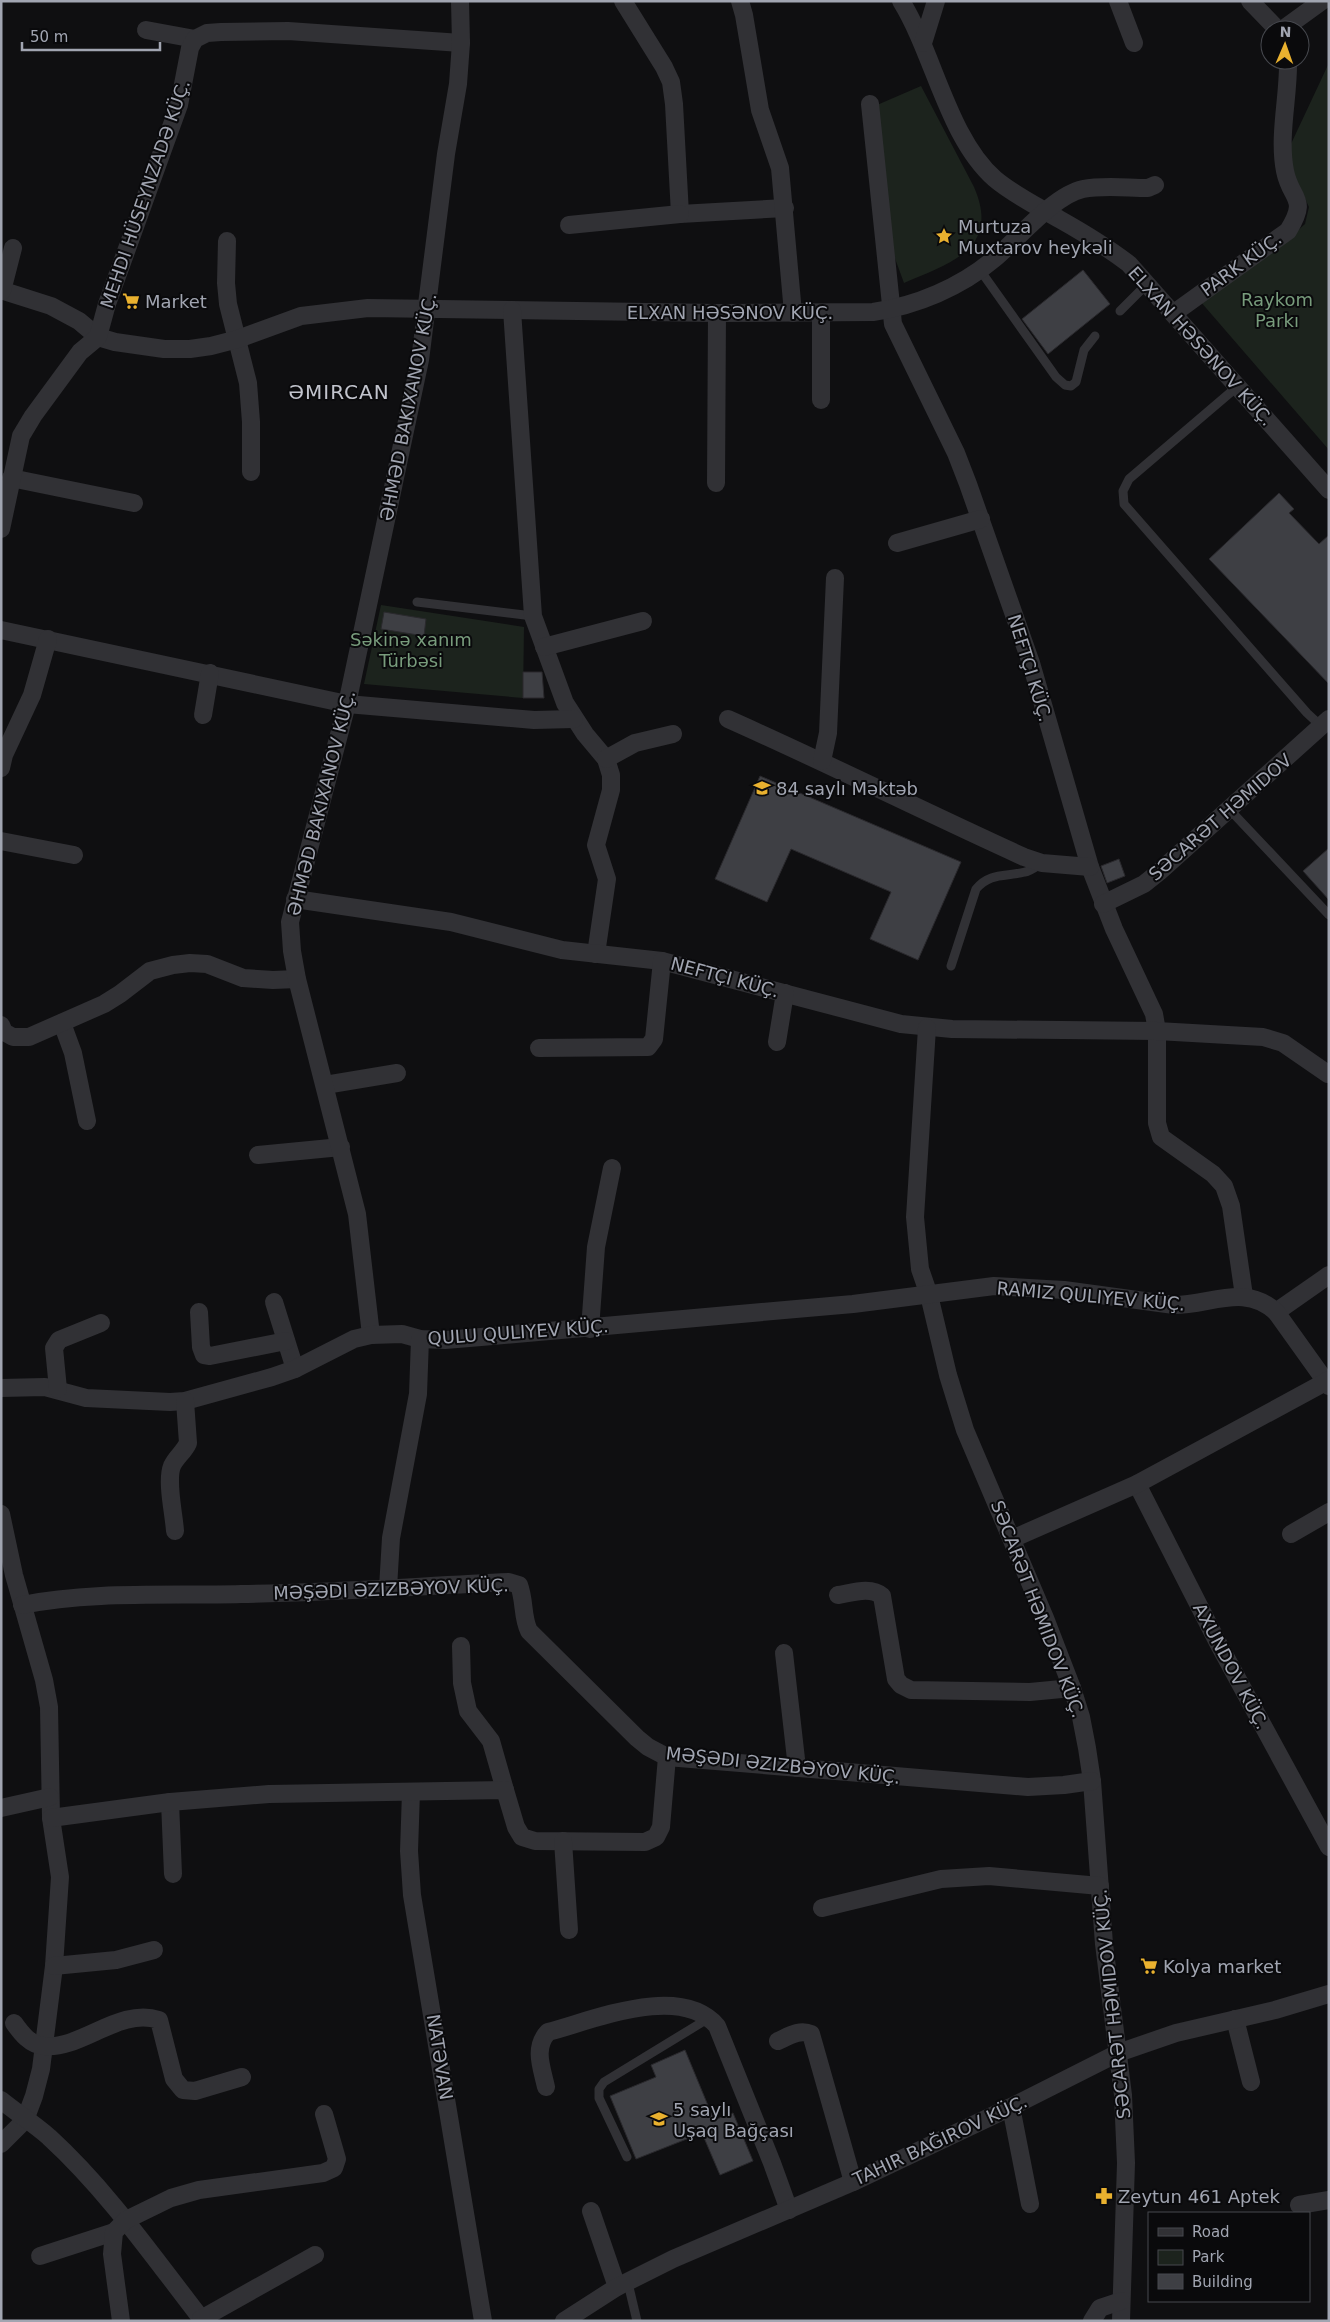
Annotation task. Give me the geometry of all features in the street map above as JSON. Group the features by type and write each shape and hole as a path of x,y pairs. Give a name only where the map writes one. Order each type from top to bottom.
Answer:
{"street":[{"path":"371,1335 357,1214 297,979 292,951 290,922 346,704 410,415 428,308 446,154 458,84 461,43 460,1"},
{"path":"623,1 664,66 670,82 674,104 680,214"},
{"path":"740,1 760,110 780,168 793,313"},
{"path":"901,1 923,43 961,134 973,154 994,178 1016,195 1045,211 1069,194 1082,189 1148,188 1155,185"},
{"path":"923,43 936,1"},
{"path":"1118,1 1134,43"},
{"path":"1250,1 1268,20"},
{"path":"1296,20 1322,1"},
{"path":"146,30 195,39 207,33 288,31 461,43"},
{"name":"MEHDI HÜSEYNZADƏ KÜÇ.","path":"98,337 107,304 179,105 190,48 195,39"},
{"name":"PARK KÜÇ.","path":"1174,313 1288,230 1295,219 1299,207 1297,197 1285,171 1284,144 1288,70"},
{"name":"NEFTÇI KÜÇ.","path":"870,104 890,310 893,324 901,344 956,453 981,519 1031,664 1090,867 1103,904 1147,996 1154,1014 1157,1031"},
{"path":"569,225 680,214 785,208"},
{"name":"ELXAN HƏSƏNOV KÜÇ.","path":"2,290 52,306 79,321 98,337 115,342 164,349 190,349 238,339 301,316 368,308 717,313 821,313 890,310 925,299 980,270 1045,211 1110,249 1148,283 1329,490"},
{"path":"227,241 226,283 228,304 248,383 251,472"},
{"path":"2,290 13,248"},
{"path":"512,310 533,616 565,703 574,719 606,759 611,774 611,790 596,845 607,879 596,954"},
{"path":"716,483 717,313"},
{"path":"821,313 821,400"},
{"path":"1,529 21,436 33,416 80,352 98,337"},
{"path":"11,478 134,503"},
{"path":"897,543 981,519"},
{"path":"822,761 828,734 835,578"},
{"path":"544,647 643,620"},
{"path":"1,630 210,673 346,704 534,720 574,719"},
{"path":"1,768 4,755 32,695 48,639"},
{"path":"203,715 210,673"},
{"path":"728,719 822,761 917,809 1024,857 1042,863 1090,867"},
{"name":"SƏCARƏT HƏMIDOV","path":"1103,904 1144,884 1230,810 1325,723"},
{"path":"606,759 636,743 673,734"},
{"path":"1,841 74,854"},
{"name":"NEFTÇI KÜÇ.","path":"295,899 451,922 562,950 662,961 901,1024 927,1028 1157,1031 1263,1037 1283,1043 1328,1074"},
{"path":"539,1048 648,1047 654,1039 662,961"},
{"path":"1,1025 4,1032 13,1037 29,1037 112,999 150,971 173,965 206,964 243,978 297,979"},
{"path":"776,1042 786,993"},
{"path":"62,1023 73,1053 87,1121"},
{"name":"SƏCARƏT HƏMIDOV KÜÇ.","path":"927,1028 915,1217 920,1268 929,1295 948,1375 965,1430 1012,1539 1072,1688 1081,1717 1092,1781 1106,1971 1123,2095 1126,2163 1121,2321"},
{"path":"1157,1031 1157,1123 1161,1137 1214,1174 1224,1186 1231,1206 1244,1296"},
{"path":"325,1085 397,1073"},
{"path":"258,1155 341,1147"},
{"path":"590,1329 596,1247 612,1168"},
{"path":"1276,1312 1329,1275"},
{"name":"RAMIZ QULIYEV KÜÇ.","path":"929,1295 1004,1286 1064,1290 1174,1305 1188,1305 1244,1296 1266,1303 1276,1312 1328,1383"},
{"name":"QULU QULIYEV KÜÇ.","path":"1,1388 33,1386 58,1389 86,1398 184,1401 263,1380 295,1369 354,1339 371,1335 402,1334 420,1339 445,1340 590,1329 929,1295"},
{"path":"274,1302 295,1369"},
{"path":"199,1312 201,1347 204,1354 210,1356 286,1341"},
{"path":"58,1389 54,1348 59,1340 100,1323"},
{"path":"388,1588 391,1538 418,1394 420,1339"},
{"path":"1012,1539 1137,1484 1328,1383"},
{"path":"175,1531 171,1469 188,1443 184,1401"},
{"name":"AXUNDOV KÜÇ.","path":"1137,1484 1218,1643 1329,1846"},
{"path":"1291,1534 1329,1512"},
{"path":"1,1514 7,1577 22,1605 44,1680 49,1707 50,1797 60,1877 54,1966 41,2069 25,2120 1,2144"},
{"name":"MƏŞƏDI ƏZIZBƏYOV KÜÇ.","path":"22,1605 46,1600 264,1594 509,1582 519,1585 523,1595 524,1621 529,1631 637,1738 667,1757 1028,1787 1092,1781"},
{"path":"838,1595 870,1591 882,1596 896,1679 901,1685 910,1690 1030,1692 1072,1688"},
{"path":"461,1646 462,1684 468,1711 491,1741 516,1827 522,1837 535,1841 645,1842 656,1837 661,1827 667,1757"},
{"path":"784,1653 797,1768"},
{"path":"52,1818 170,1802 269,1794 337,1791 505,1790"},
{"name":"NATƏVAN","path":"411,1792 409,1851 412,1894 483,2321"},
{"path":"1,1808 50,1797"},
{"path":"170,1802 173,1874"},
{"path":"564,1841 569,1930"},
{"path":"822,1908 941,1879 989,1876 1100,1886"},
{"path":"54,1966 116,1960 154,1950"},
{"path":"564,2321 623,2285 673,2259 853,2182 1011,2107 1118,2053 1176,2034 1275,2010 1329,1994"},
{"path":"546,2087 539,2053 541,2040 548,2032 639,2007 665,2005 696,2011 710,2018 717,2026 772,2162 788,2210"},
{"path":"14,2023 28,2040 43,2046 66,2043 133,2017 148,2016 159,2020 174,2079 183,2090 195,2091 242,2077"},
{"path":"1235,2019 1251,2082"},
{"path":"778,2041 798,2032 805,2031 811,2034 853,2182"},
{"path":"1,2100 48,2136 120,2226 202,2320 315,2255"},
{"path":"1011,2107 1030,2204"},
{"path":"40,2256 120,2226 171,2198 199,2190 323,2173 334,2168 337,2159 324,2114"},
{"path":"1299,2205 1329,2200"},
{"path":"591,2211 623,2285"},
{"path":"120,2226 112,2254 121,2321"},
{"path":"1092,2321 1100,2308 1121,2301"}],"lane":[{"path":"980,270 1056,378 1064,385 1071,386 1076,382 1084,350 1095,336"},
{"path":"1120,311 1148,283"},
{"path":"1238,386 1130,479 1124,491 1124,504 1307,714 1325,723"},
{"path":"417,602 533,616"},
{"path":"1230,810 1329,915"},
{"path":"952,966 976,889 982,882 994,875 1027,872 1042,863"},
{"path":"628,2157 599,2098 604,2082 710,2018"},
{"path":"623,2285 638,2321"}],"green space":[{"name":"Raykom Parkı","path":"1328,65 1329,450 1200,301 1287,240 1305,224 1309,207 1293,173 1290,146"},
{"path":"921,86 974,187 981,208 981,225 976,239 966,251 938,268 904,283 889,242 877,105"},
{"name":"Səkinə xanım Türbəsi","path":"381,605 524,627 523,698 364,684"}],"building":[{"path":"1083,270 1110,304 1048,354 1022,319"},
{"path":"1279,493 1294,509 1289,513 1319,544 1329,535 1329,684 1209,559"},
{"path":"384,612 426,619 424,636 381,629"},
{"path":"523,672 542,672 544,698 523,698"},
{"path":"760,776 961,862 918,960 870,939 891,892 791,849 767,902 715,879"},
{"path":"1329,848 1329,900 1303,871"},
{"path":"1119,859 1125,876 1107,883 1101,866"},
{"path":"685,2050 714,2120 733,2113 753,2161 720,2175 702,2133 636,2159 610,2096 656,2077 651,2065"}],"place":[{"name":"Murtuza Muxtarov heykəli","path":"944,236"},
{"name":"Market","path":"131,301"},
{"name":"84 saylı Məktəb","path":"762,788"},
{"name":"Kolya market","path":"1149,1966"},
{"name":"5 saylı Uşaq Bağçası","path":"659,2119"},
{"name":"Zeytun 461 Aptek","path":"1104,2196"}],"district":[{"name":"ƏMIRCAN","path":"339,392"}]}
